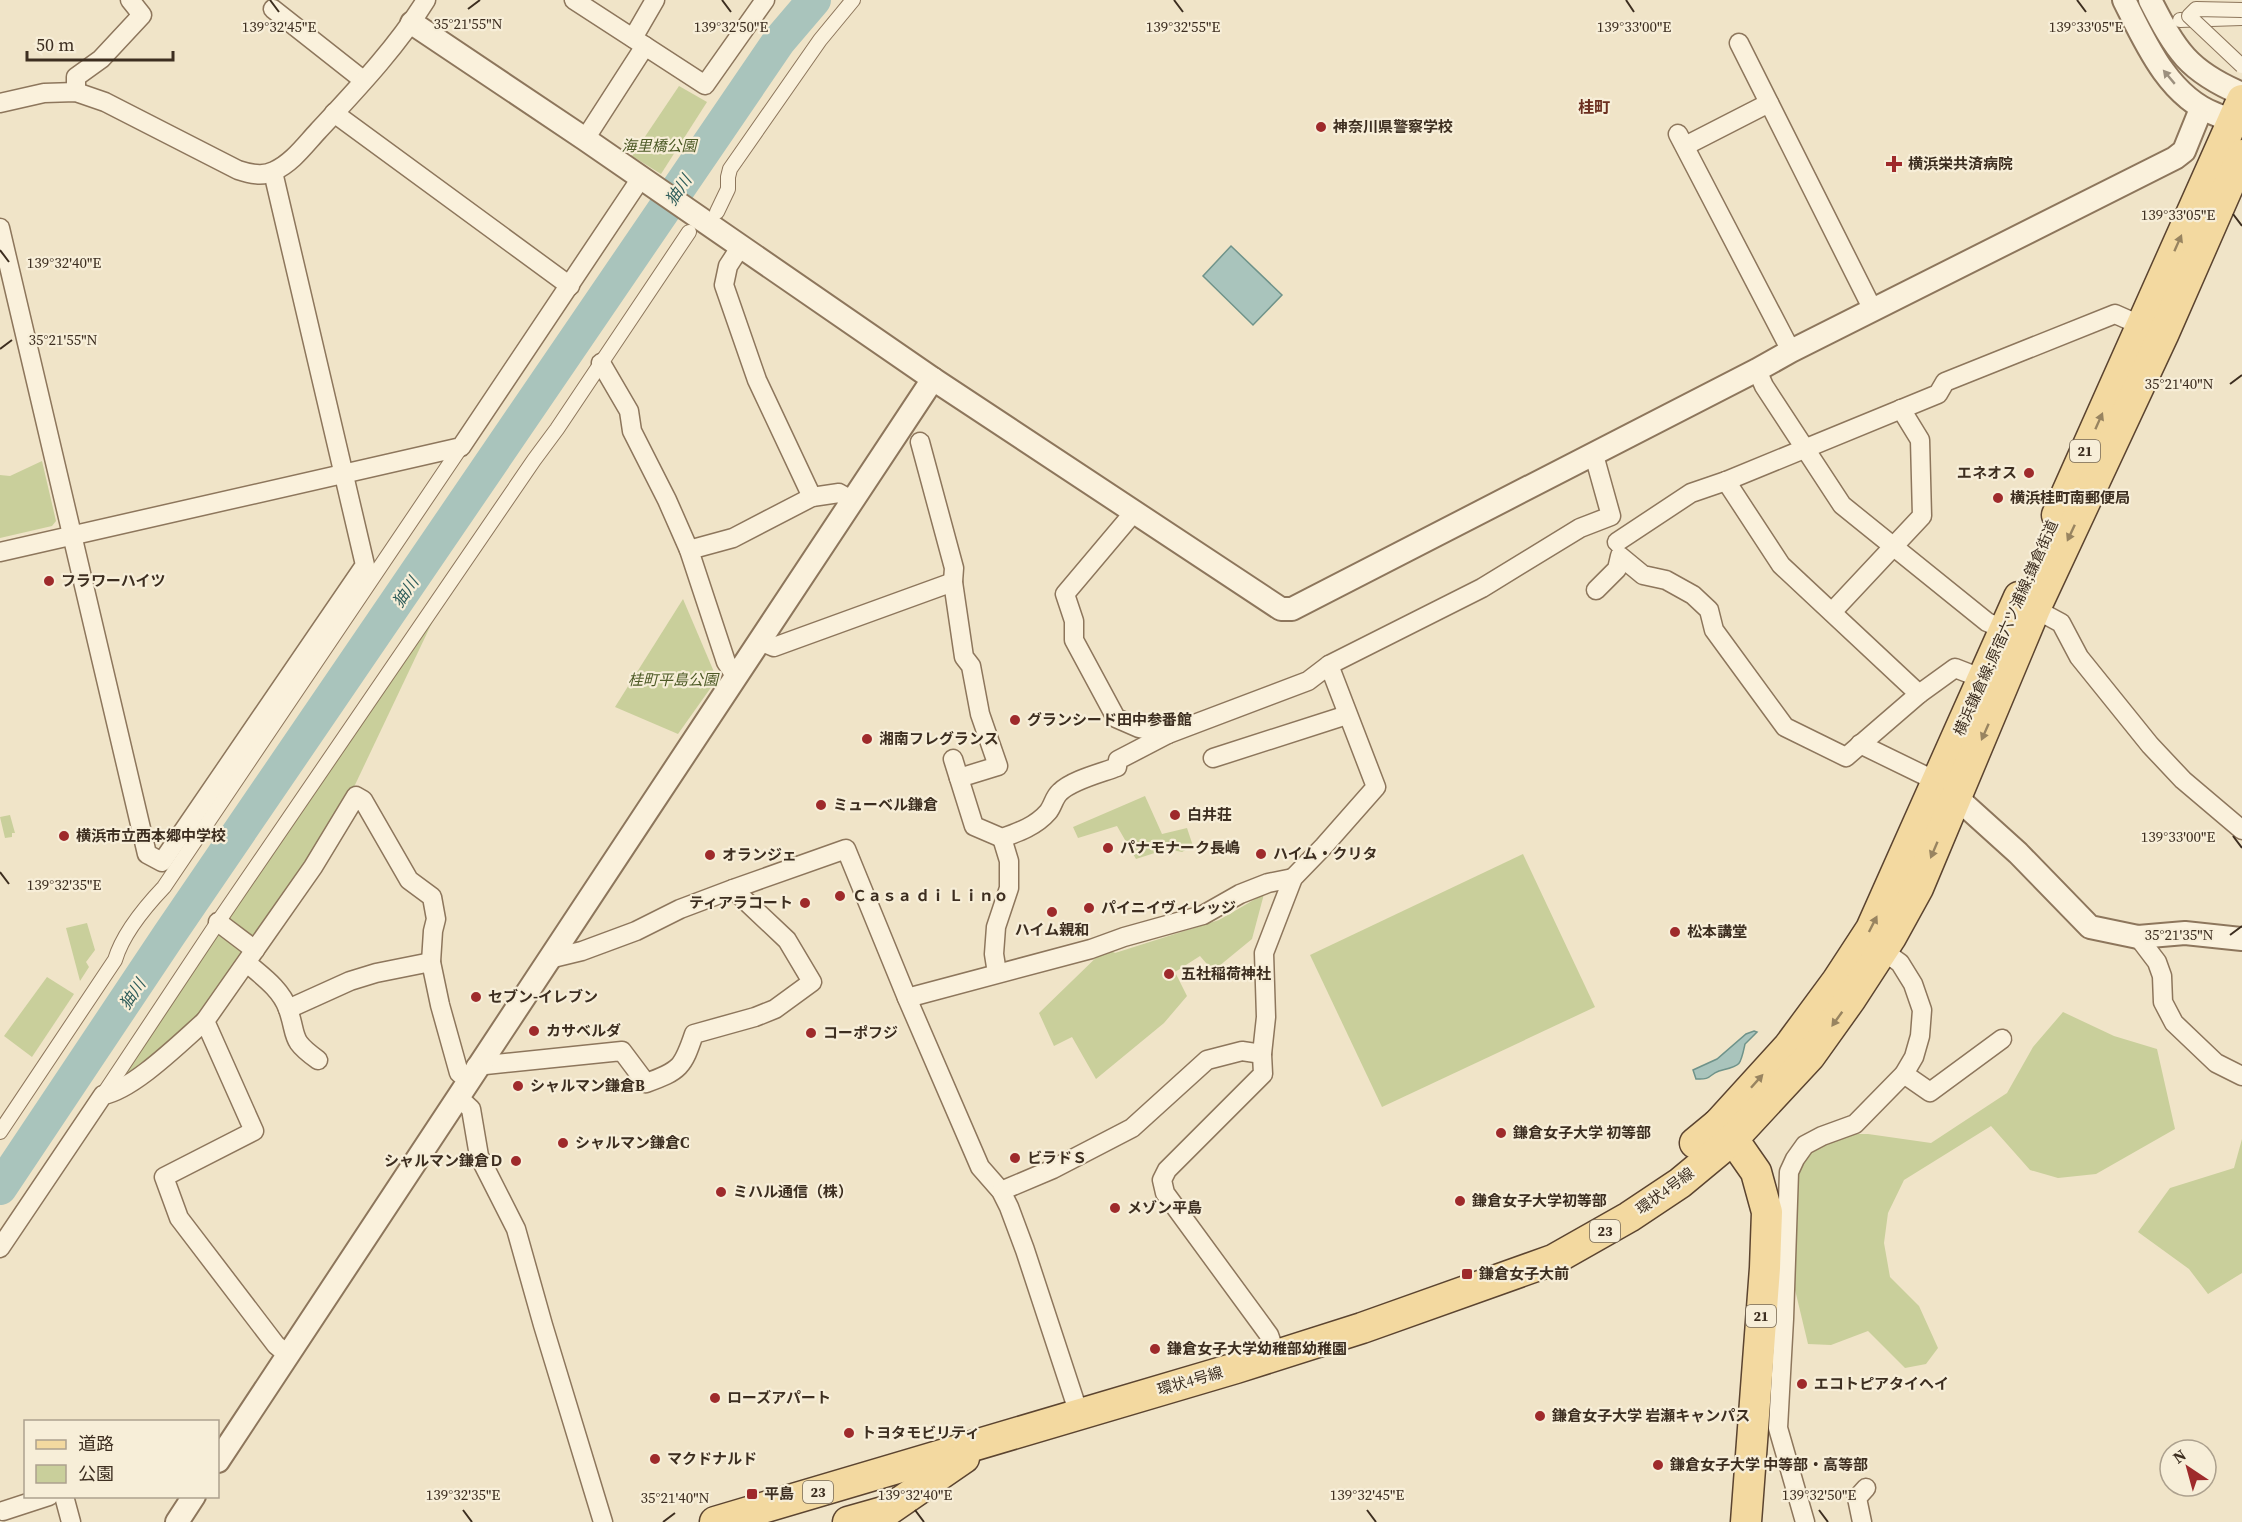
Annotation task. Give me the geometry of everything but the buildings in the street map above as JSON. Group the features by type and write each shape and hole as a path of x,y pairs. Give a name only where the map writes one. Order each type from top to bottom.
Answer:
{"main road":[{"name":"横浜鎌倉線;原宿六ツ浦線;鎌倉街道","path":"2014,634 2035,609 2152,330 2240,109"},
{"name":"横浜鎌倉線;原宿六ツ浦線;鎌倉街道","path":"1726,1132 1837,981 1871,929 1947,789 2014,634 2152,330 2242,155"},
{"name":"横浜鎌倉線;原宿六ツ浦線;鎌倉街道","path":"1726,1132 1810,1056 1850,1000 1918,888 1947,789"},
{"name":"環状4号線","path":"715,1522 1276,1355 1553,1260 1620,1222 1680,1183 1726,1132"},
{"name":"21","path":"1726,1132 1756,1172 1767,1212 1746,1522"},
{"name":"環状4号線","path":"849,1522 887,1511 986,1442"}],"street":[{"path":"76,92 76,77 101,59 142,15 130,0"},
{"path":"0,103 44,93 76,92 105,102 238,170 254,174 273,172 293,157 334,113 412,23 426,0"},
{"path":"574,0 705,85 765,0"},
{"path":"585,139 639,42 655,0"},
{"path":"0,1248 218,922 601,363 701,220 728,189 730,169 820,40 853,0"},
{"path":"2124,0 2148,47 2164,71 2201,109 2240,109"},
{"path":"2150,0 2165,29 2187,60 2200,73 2215,82 2240,109"},
{"path":"273,9 363,80"},
{"path":"2242,10 2196,9 2189,15 2242,66"},
{"path":"2180,20 2242,18"},
{"path":"412,23 585,139 933,379 1281,609 1292,609 1594,455 1791,351 2175,158 2184,151 2201,109"},
{"path":"1739,43 1873,310"},
{"path":"1769,103 1682,140 1791,351"},
{"path":"334,113 570,286"},
{"path":"0,228 147,854 162,862 365,565 273,172"},
{"path":"0,1132 116,960 119,949 150,902 171,877 644,180"},
{"path":"741,246 728,266 724,285 757,380 812,497"},
{"path":"1618,549 1691,493 1726,481 1938,394 1945,382 2115,314 2152,330"},
{"path":"601,363 629,411 632,431 689,550 726,662 736,677"},
{"path":"1757,370 1764,386 1842,505 1987,622 2014,634"},
{"path":"219,1459 933,379"},
{"path":"1832,612 1922,516 1920,440 1901,409"},
{"path":"920,442 954,568 953,582 964,657 971,666 980,714 998,766 959,778"},
{"path":"0,552 461,447"},
{"path":"1594,455 1618,549 1617,569 1596,590"},
{"path":"1726,481 1781,565 1919,694"},
{"path":"689,550 733,538 812,497 839,493 853,501"},
{"path":"1135,511 1065,594 1074,621 1074,640 1116,718 1139,728 1168,734"},
{"path":"953,759 974,826 1002,838 1027,828 1041,819 1050,810 1059,792 1117,767 1118,760 1168,734 1308,681 1329,665 1482,588 1580,528 1611,516"},
{"path":"1618,549 1643,575 1666,580 1693,595 1708,610 1714,630 1785,727 1846,757 1919,694 1955,668 1993,683"},
{"path":"760,641 774,647 953,582"},
{"path":"2035,609 2061,623 2079,657 2150,745 2183,780 2242,830"},
{"path":"1276,1355 1269,1335 1165,1192 1162,1180 1167,1170 1263,1074 1262,1054 1266,1017 1264,953 1293,878 1376,787 1329,665"},
{"path":"1213,758 1347,716"},
{"path":"1860,744 1947,789 2018,853 2090,927 2138,937 2185,933 2242,939"},
{"path":"103,1095 112,1094 151,1069 205,1021 313,867 356,796 363,800 409,880 432,897 436,919 431,962 459,1073 467,1081 479,1156 516,1229 603,1522"},
{"path":"997,973 994,954 996,927 1009,888 1009,861 1002,838"},
{"path":"549,959 582,951 636,932 680,909 846,849 907,998 981,1167 1001,1191 1025,1250 1079,1414"},
{"path":"907,998 1091,949 1124,937 1203,915 1240,894 1268,883 1293,878"},
{"path":"467,1081 622,1051 646,1083 667,1076 685,1061 694,1034 756,1017 775,1009 812,982 787,940 733,889"},
{"path":"218,922 251,957 272,984 288,1009 294,1035 302,1048 318,1060"},
{"path":"2138,937 2157,962 2162,976 2163,1002 2174,1023 2216,1063 2242,1076"},
{"path":"1805,1522 1778,1428 1789,1172 1805,1145 1855,1124 1904,1074 1914,1057 1920,1036 1922,1010 1913,984 1900,963 1882,950"},
{"path":"288,1009 350,981 376,973 431,962"},
{"path":"205,1021 254,1131 165,1177 179,1218 276,1346 287,1354"},
{"path":"1904,1074 1930,1092 2002,1039"},
{"path":"1001,1191 1053,1169 1132,1128 1207,1060 1242,1051 1262,1054"},
{"path":"1751,1445 1783,1443"},
{"path":"1862,1522 1857,1498 1866,1488"},
{"path":"3,1511 46,1498"},
{"path":"64,1498 71,1522"},
{"path":"177,1522 193,1498"}],"green space":[{"name":"海里橋公園","path":"679,86 707,102 661,174 632,156"},
{"path":"42,461 56,521 52,526 0,538 0,475 10,476"},
{"name":"桂町平島公園","path":"683,599 717,679 678,734 615,707"},
{"path":"438,610 354,787 253,942 226,920"},
{"path":"1145,796 1162,834 1187,828 1193,846 1182,852 1167,849 1136,859 1117,826 1078,838 1073,827"},
{"path":"10,815 15,833 12,833 12,837 5,838 0,817"},
{"path":"1523,854 1595,1007 1382,1107 1310,955"},
{"name":"五社稲荷神社","path":"1264,894 1252,939 1213,971 1200,956 1175,972 1187,996 1164,1023 1096,1079 1072,1037 1054,1046 1039,1013 1106,948 1115,953 1219,920"},
{"path":"87,923 95,950 86,962 89,967 80,981 66,928"},
{"path":"220,927 248,951 188,1028 117,1084"},
{"path":"47,977 74,994 32,1057 4,1036"},
{"path":"2063,1012 2114,1036 2157,1049 2175,1129 2096,1174 2058,1178 2030,1170 1991,1126 1904,1180 1888,1213 1884,1243 1890,1277 1919,1306 1938,1348 1926,1364 1905,1368 1868,1331 1831,1345 1808,1344 1791,1273 1791,1159 1822,1134 1868,1134 1931,1143 2007,1093 2033,1047"},
{"path":"2242,1139 2242,1273 2208,1294 2189,1269 2138,1232 2170,1188 2234,1168"}],"water":[{"path":"1231,246 1282,295 1253,325 1203,276"},
{"path":"1757,1032 1745,1044 1738,1064 1707,1078 1696,1079 1693,1070 1717,1059 1746,1034"}],"waterway":[{"name":"㹨川","path":"0,1188 169,935 779,41 814,0"}],"place":[{"name":"神奈川県警察学校","path":"1321,127"},
{"name":"横浜栄共済病院","path":"1894,164"},
{"name":"エネオス","path":"2029,473"},
{"name":"横浜桂町南郵便局","path":"1998,498"},
{"name":"フラワーハイツ","path":"49,581"},
{"name":"グランシード田中参番館","path":"1015,720"},
{"name":"湘南フレグランス","path":"867,739"},
{"name":"ミューベル鎌倉","path":"821,805"},
{"name":"白井荘","path":"1175,815"},
{"name":"横浜市立西本郷中学校","path":"64,836"},
{"name":"パナモナーク長嶋","path":"1108,848"},
{"name":"ハイム・クリタ","path":"1261,854"},
{"name":"オランジェ","path":"710,855"},
{"name":"Ｃａｓａ ｄｉ Ｌｉｎｏ","path":"840,896"},
{"name":"ティアラコート","path":"805,903"},
{"name":"パイニイヴィレッジ","path":"1089,908"},
{"name":"ハイム親和","path":"1052,912"},
{"name":"松本講堂","path":"1675,932"},
{"name":"五社稲荷神社","path":"1169,974"},
{"name":"セブン-イレブン","path":"476,997"},
{"name":"カサベルダ","path":"534,1031"},
{"name":"コーポフジ","path":"811,1033"},
{"name":"シャルマン鎌倉B","path":"518,1086"},
{"name":"鎌倉女子大学 初等部","path":"1501,1133"},
{"name":"シャルマン鎌倉C","path":"563,1143"},
{"name":"ビラドＳ","path":"1015,1158"},
{"name":"シャルマン鎌倉Ｄ","path":"516,1161"},
{"name":"ミハル通信（株）","path":"721,1192"},
{"name":"鎌倉女子大学初等部","path":"1460,1201"},
{"name":"メゾン平島","path":"1115,1208"},
{"name":"鎌倉女子大前","path":"1467,1274"},
{"name":"鎌倉女子大学幼稚部幼稚園","path":"1155,1349"},
{"name":"エコトピアタイヘイ","path":"1802,1384"},
{"name":"ローズアパート","path":"715,1398"},
{"name":"鎌倉女子大学 岩瀬キャンパス","path":"1540,1416"},
{"name":"トヨタモビリティ","path":"849,1433"},
{"name":"マクドナルド","path":"655,1459"},
{"name":"鎌倉女子大学 中等部・高等部","path":"1658,1465"},
{"name":"平島","path":"752,1494"}],"district":[{"name":"桂町","path":"1594,107"}]}
